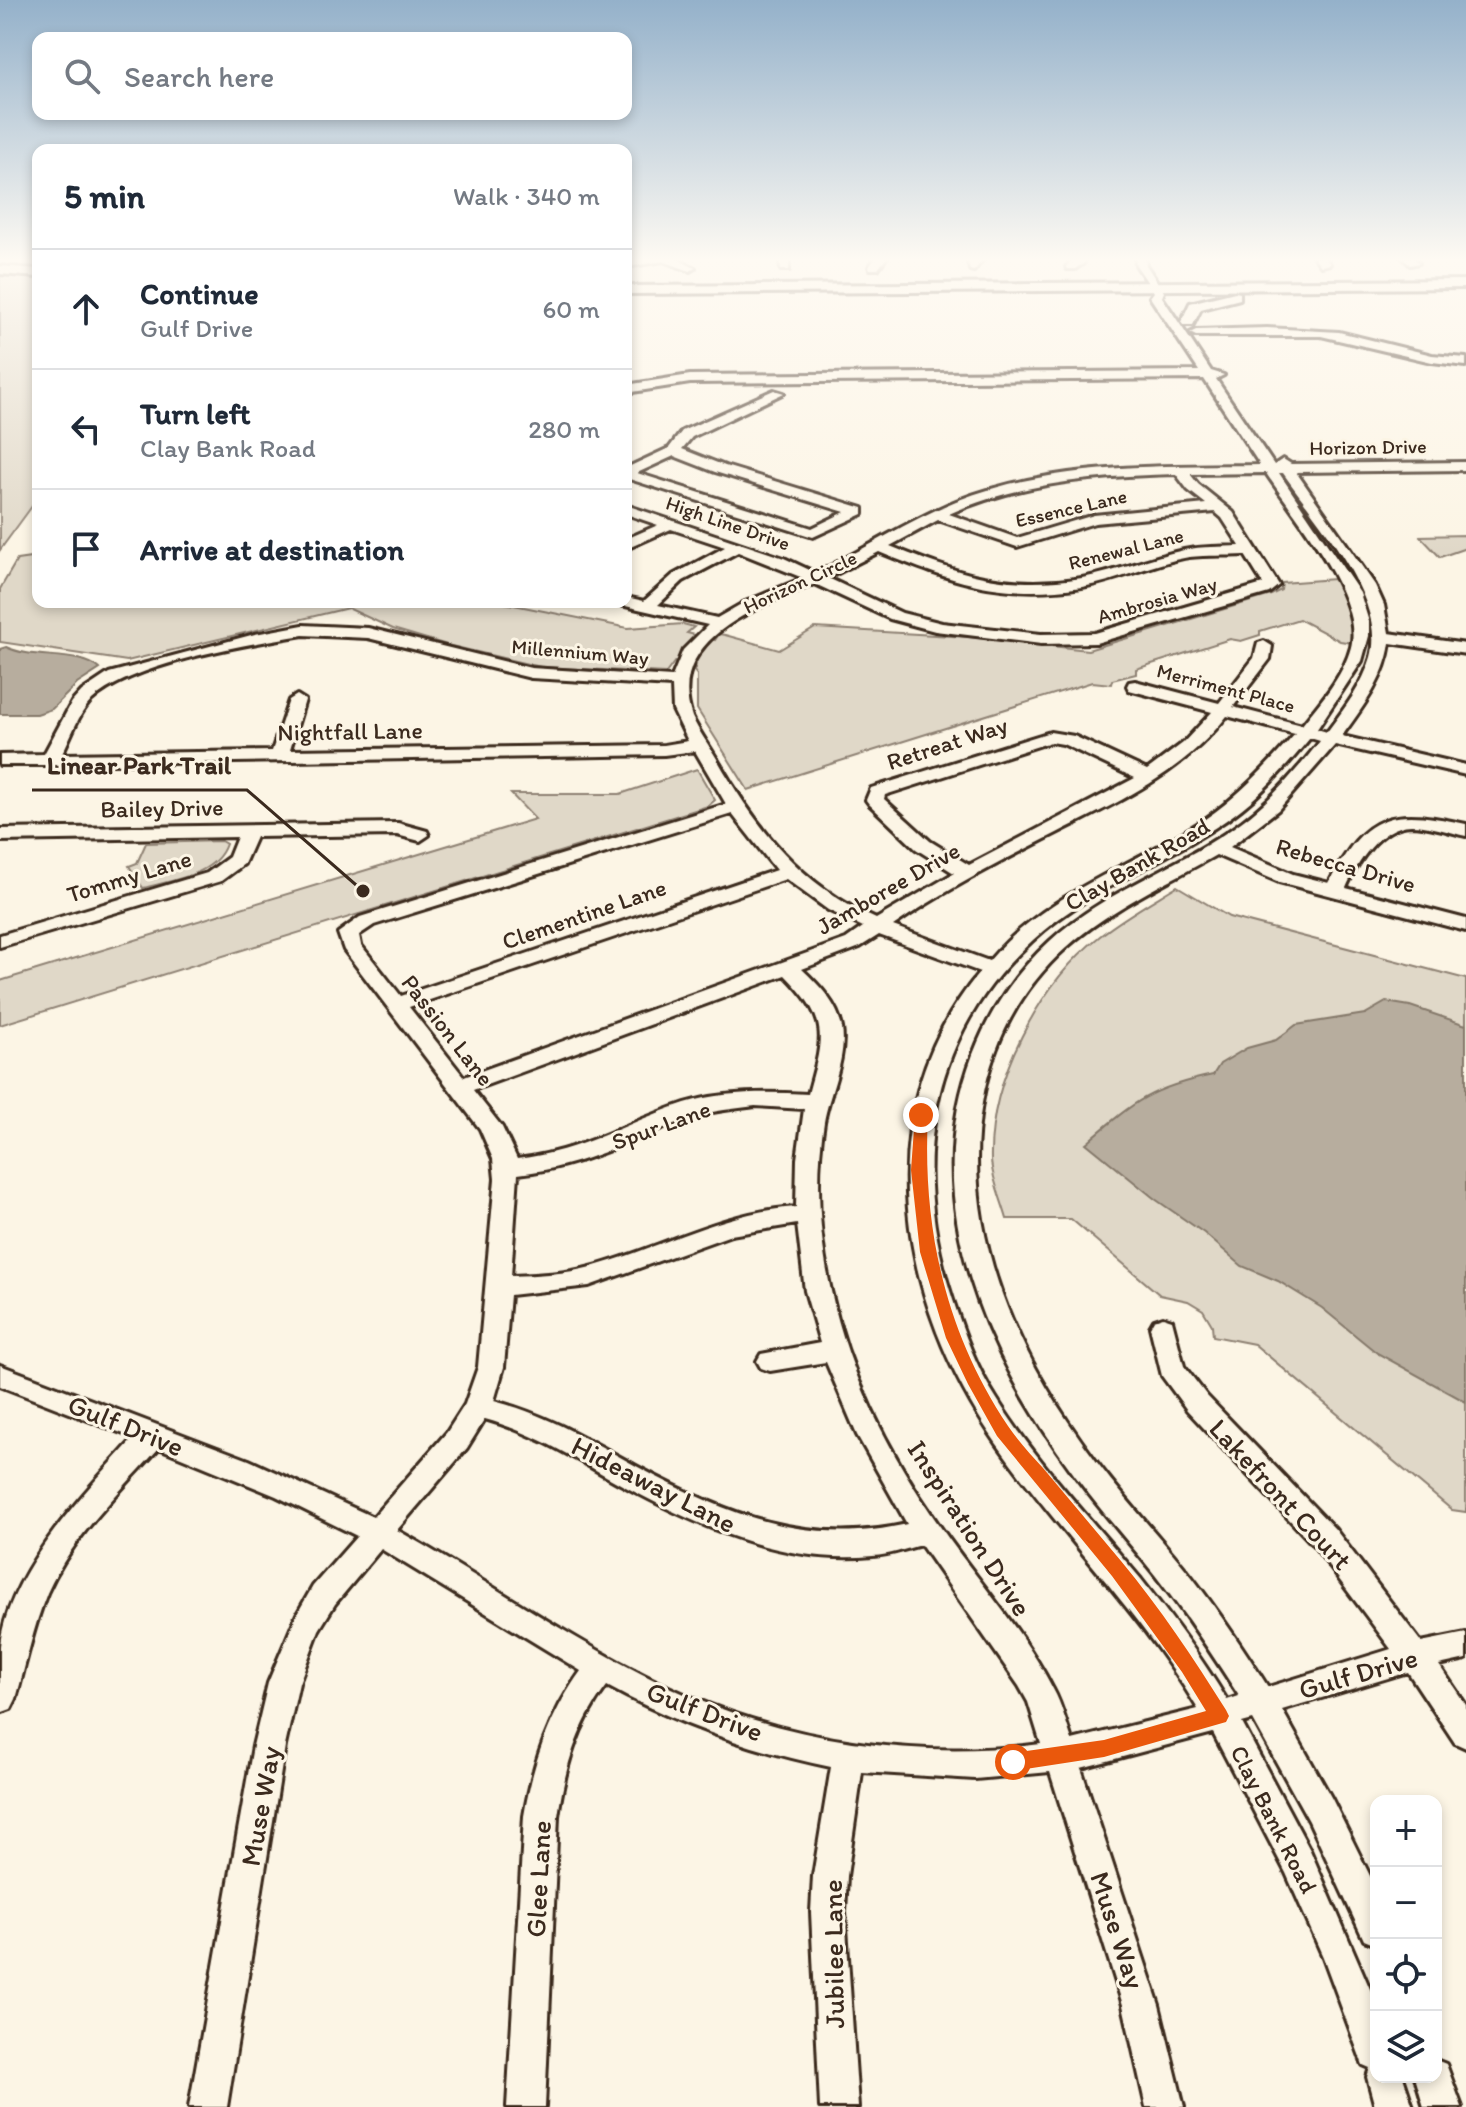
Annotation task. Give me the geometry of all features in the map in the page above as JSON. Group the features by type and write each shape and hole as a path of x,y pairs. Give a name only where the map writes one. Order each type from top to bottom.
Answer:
{"street":[{"name":"Clay Bank Road","path":"1194,355 1367,585 1377,606 1382,641 1371,682 1294,788 1215,848 1102,909 1053,949 1018,989 985,1048 976,1074 966,1119 964,1172 967,1210 985,1285 1001,1330 1024,1373 1086,1469 1166,1565 1262,1702 1315,1797 1370,1915"},
{"name":"Clay Bank Road","path":"1211,355 1352,593 1362,618 1362,647 1354,665 1306,732 1286,757 1242,800 1190,836 1076,896 1023,938 991,975 947,1039 921,1115 918,1170 921,1210 937,1290 953,1338 1003,1432 1118,1571 1189,1666 1220,1716 1313,1894 1370,2035"},
{"path":"1406,355 1466,362"},
{"path":"632,378 653,383 786,378 1224,375"},
{"path":"778,393 786,378"},
{"path":"632,471 674,451 687,434 778,393 828,378"},
{"path":"632,389 644,389 653,383"},
{"path":"632,476 813,533 858,511 720,469 674,451"},
{"name":"Horizon Drive","path":"1278,469 1466,466"},
{"path":"675,489 720,469"},
{"name":"Horizon Circle","path":"991,975 877,928 837,907 789,872 763,844 737,807 682,712 680,682 686,663 703,637 756,602 816,578 935,514 997,492 1098,474 1278,469"},
{"name":"Ambrosia Way","path":"816,578 920,624 1030,638 1080,639 1115,634 1268,589 1272,584 1221,507 1193,487 1180,470"},
{"path":"742,511 787,489"},
{"name":"Essence Lane","path":"935,514 1017,543 1094,519 1221,507"},
{"name":"High Line Drive","path":"632,511 816,578"},
{"path":"632,542 671,524"},
{"name":"Renewal Lane","path":"876,545 951,576 1027,587 1084,582 1188,553 1249,550"},
{"path":"648,606 686,573 737,547"},
{"path":"632,603 720,623"},
{"name":"Millennium Way","path":"50,760 78,706 88,695 115,677 154,664 303,630 368,633 531,673 680,682"},
{"path":"1382,641 1466,650"},
{"name":"Jamboree Drive","path":"459,1087 839,950 968,873 1149,778 1189,747 1222,710 1262,659 1264,646"},
{"name":"Merriment Place","path":"1135,686 1332,739 1466,770"},
{"path":"279,756 297,700"},
{"name":"Retreat Way","path":"968,873 915,839 879,805 875,798 877,792 1050,737 1068,740 1149,778"},
{"name":"Nightfall Lane","path":"0,760 664,750 700,745"},
{"name":"Passion Lane","path":"376,1532 457,1440 478,1407 491,1367 506,1168 497,1138 349,942 348,933 356,925 690,819 737,807"},
{"path":"1335,891 1342,872 1354,854 1393,822 1409,819 1466,830"},
{"name":"Bailey Drive","path":"0,835 398,829 420,835"},
{"name":"Tommy Lane","path":"0,941 214,877 237,860 249,831"},
{"name":"Rebecca Drive","path":"1215,848 1286,878 1466,925"},
{"name":"Clementine Lane","path":"395,1005 789,872"},
{"name":"Inspiration Drive","path":"790,968 819,999 832,1030 830,1062 817,1102 810,1148 809,1215 821,1301 836,1350 884,1459 927,1532 1030,1677 1042,1698 1062,1756"},
{"name":"Spur Lane","path":"506,1168 577,1156 692,1109 755,1099 817,1102"},
{"path":"498,1286 545,1284 601,1274 730,1224 782,1215 809,1215"},
{"name":"Lakefront Court","path":"1163,1327 1171,1369 1197,1403 1325,1538 1414,1655 1466,1733"},
{"path":"770,1361 836,1350"},
{"name":"Gulf Drive","path":"0,1375 252,1474 376,1532 603,1666 695,1712 765,1736 849,1754 982,1764 1104,1749 1414,1655 1466,1646"},
{"name":"Hideaway Lane","path":"478,1407 524,1419 717,1520 771,1538 817,1546 852,1547 901,1541 927,1532"},
{"path":"0,1699 32,1593 53,1555 77,1519 153,1436"},
{"name":"Muse Way","path":"208,2107 283,1680 307,1620 376,1532"},
{"name":"Glee Lane","path":"526,2107 545,1786 559,1736 583,1692 603,1666"},
{"name":"Jubilee Lane","path":"839,2107 828,1912 830,1876 849,1754"},
{"name":"Muse Way","path":"1062,1756 1141,2005 1165,2107"},
{"path":"1387,2083 1394,2107"},
{"path":"1435,2083 1443,2107"}],"shaded area":[{"path":"0,355 32,355 32,506 0,550"},
{"path":"1466,535 1466,548 1440,557 1420,536"},
{"path":"32,558 32,608 348,608 127,661 0,642 0,589 17,560"},
{"path":"1334,579 1352,612 1353,643 1340,641 1299,619 1260,631 1260,635 1241,641 1230,639 1136,669 1136,674 1112,680 1111,684 1092,682 748,790 697,709 696,665 675,661 666,673 541,667 393,629 348,608 529,608 628,628 683,624 694,627 687,633 715,640 719,634 725,635 779,650 815,628 969,637 1088,650 1271,595 1281,590 1282,583"},
{"path":"6,647 81,660 100,669 77,684 52,709 37,714 0,714 0,649"},
{"path":"697,769 715,800 708,806 0,1025 0,981 535,819 511,794 620,794"},
{"path":"221,841 226,844 212,863 179,879 143,888 129,866 137,863 146,843"},
{"path":"1177,886 1229,917 1466,979 1466,1512 1452,1510 1254,1344 1213,1336 1212,1325 1203,1310 1188,1301 1160,1295 1071,1219 1007,1219 992,1167 993,1130 998,1099 1022,1037 1038,1008 1077,956 1118,922"},
{"path":"1386,1002 1410,1006 1466,1025 1466,1402 1377,1353 1322,1308 1278,1281 1242,1266 1086,1143 1144,1098 1173,1085 1213,1075 1220,1064 1247,1048 1276,1040 1296,1025 1365,1014"}],"place":[{"name":"Linear Park Trail","path":"363,891"}],"route":[{"path":"921,1115 918,1170 927,1252 953,1338 1003,1432 1118,1571 1189,1666 1220,1716 1104,1749 1013,1762"}]}
